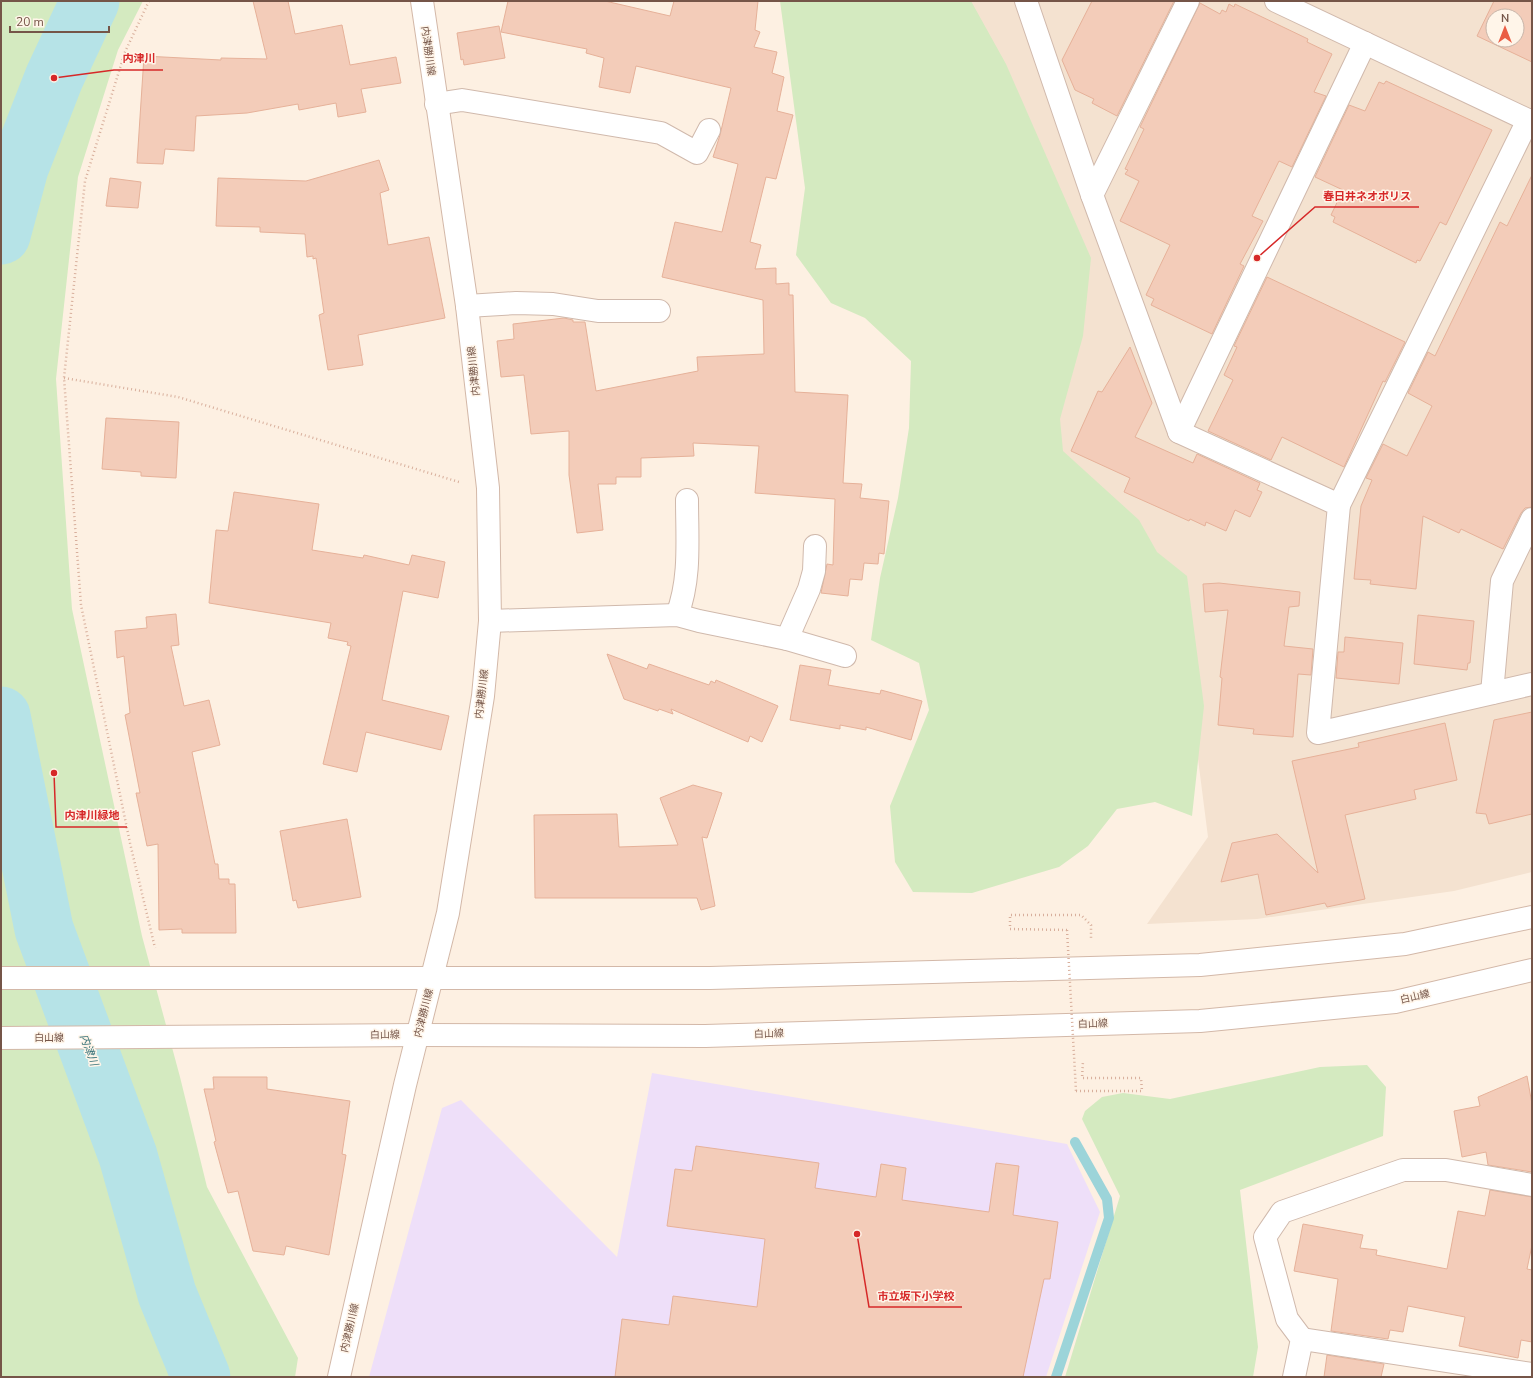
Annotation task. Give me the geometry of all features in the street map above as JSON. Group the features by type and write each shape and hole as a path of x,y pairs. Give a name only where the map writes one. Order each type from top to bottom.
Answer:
{"street":[{"name":"内津勝川線","path":"338,1377 418,1034 448,913 481,704 490,621 488,488 467,306 422,1"},
{"path":"1026,1 1092,195 1179,432 1339,505"},
{"path":"1092,195 1188,1"},
{"path":"1276,1 1530,121 1339,505 1318,733 1532,684"},
{"path":"1179,432 1365,43"},
{"path":"436,104 462,100 661,133 697,153 709,130"},
{"path":"467,306 516,303 553,304 598,311 659,311"},
{"path":"677,615 683,599 686,582 687,500"},
{"path":"1492,693 1502,581 1532,519"},
{"path":"787,639 809,589 814,571 815,546"},
{"path":"490,621 677,615 787,639 845,656"},
{"path":"1,978 433,976 710,978 1200,966 1405,944 1532,917"},
{"name":"白山線","path":"1,1038 176,1038 418,1034 705,1036 1200,1021 1394,1002 1532,970"},
{"path":"1532,1185 1446,1170 1403,1170 1282,1212 1265,1237 1287,1319 1302,1339 1467,1371 1532,1374"},
{"path":"1294,1377 1302,1339"}],"path":[{"path":"149,1 125,52 85,181 64,378 81,605 130,843 155,948"},
{"path":"64,378 178,397 462,483 488,488"},
{"path":"1083,1061 1082,1078 1141,1078 1142,1091 1076,1091 1068,930 1010,929 1010,914 1081,914 1091,925 1091,943"}],"shaded area":[{"path":"888,1 1532,1 1532,872 1454,891 1257,919 1147,924 1208,837 1176,587 1062,475"},
{"path":"652,1073 1067,1144 1100,1212 1046,1377 369,1377 442,1108 461,1100 617,1257"}],"green space":[{"path":"1,1 143,1 118,50 78,177 56,379 72,609 142,936 180,1077 207,1187 298,1358 295,1377 1,1377"},
{"path":"780,1 971,1 1006,64 1091,258 1083,336 1060,419 1063,451 1139,520 1157,552 1187,576 1204,706 1192,816 1155,802 1117,809 1088,846 1059,867 972,893 913,892 895,862 890,806 929,710 919,663 871,640 880,578 898,498 909,428 911,361 865,318 831,303 796,255 805,188"},
{"path":"1367,1065 1386,1087 1383,1136 1240,1190 1258,1347 1253,1377 1065,1377 1120,1196 1082,1119 1085,1111 1102,1097 1123,1093 1170,1099 1320,1067"}],"building":[{"path":"253,1 288,1 295,34 342,25 350,65 396,57 401,83 361,89 366,112 338,117 336,103 299,110 298,104 247,113 196,116 194,151 165,149 163,164 137,163 144,56 221,60 221,58 267,59"},
{"path":"508,1 605,1 670,16 674,1 758,1 755,30 760,32 754,47 777,52 772,73 784,77 777,111 793,115 776,179 766,177 750,242 761,245 755,269 776,268 776,284 789,283 789,295 793,295 795,392 848,395 843,483 862,484 860,498 889,501 884,554 879,553 878,564 864,563 862,580 850,579 848,596 821,593 827,564 833,565 835,499 755,493 759,446 693,443 694,456 641,458 641,477 616,477 616,484 598,484 603,530 577,533 569,475 569,431 531,434 524,375 501,377 497,341 514,339 513,324 564,318 573,320 573,322 585,322 596,391 698,371 697,357 764,354 763,300 662,277 675,222 722,232 738,164 713,157 720,135 731,88 636,66 630,93 599,87 604,58 586,53 587,49 501,32"},
{"path":"1092,1 1174,1 1117,116 1092,103 1094,99 1075,90 1062,60"},
{"path":"1494,1 1532,1 1532,62 1502,48 1525,48 1525,8 1491,8"},
{"path":"1200,3 1220,14 1222,10 1226,12 1229,4 1234,7 1235,4 1308,39 1307,42 1332,54 1314,92 1326,96 1292,167 1279,161 1252,216 1263,221 1240,264 1244,266 1212,334 1151,305 1154,299 1146,295 1170,245 1120,221 1139,181 1125,174 1128,170 1125,169 1144,129 1140,127"},
{"path":"1485,20 1485,40 1477,36"},
{"path":"499,26 505,58 464,65 463,59 461,60 457,33"},
{"path":"1386,81 1492,130 1446,225 1440,222 1420,261 1417,260 1416,263 1333,222 1335,217 1331,215 1343,190 1315,177 1349,105 1365,111 1379,82 1384,84"},
{"path":"379,160 389,190 380,193 388,245 429,237 445,318 358,335 363,365 328,370 319,315 324,313 316,258 313,259 313,256 307,257 305,234 260,232 260,227 216,226 218,178 306,181"},
{"path":"1532,175 1532,507 1525,508 1521,513 1503,549 1461,529 1459,533 1423,516 1416,589 1370,584 1371,580 1354,579 1361,506 1372,480 1366,478 1383,444 1407,456 1432,406 1408,393 1428,352 1435,356 1500,222 1507,226"},
{"path":"110,178 141,182 138,208 106,206"},
{"path":"1267,277 1405,342 1385,382 1383,381 1344,467 1282,437 1271,460 1208,431 1233,380 1224,375 1237,347 1234,346"},
{"path":"1130,347 1152,403 1135,437 1193,463 1197,454 1260,483 1257,490 1262,492 1250,517 1235,510 1226,531 1206,522 1205,526 1190,519 1189,521 1124,492 1130,478 1071,451 1098,391 1102,392"},
{"path":"106,418 179,422 176,478 141,476 141,472 102,469"},
{"path":"234,492 319,504 312,550 363,558 364,555 409,565 412,555 445,562 438,598 403,591 382,700 449,716 441,750 366,732 357,772 323,764 351,646 347,645 348,642 328,638 331,623 209,603 216,530 228,531"},
{"path":"1219,583 1300,592 1299,606 1289,607 1284,646 1313,649 1311,675 1298,674 1293,737 1253,734 1254,729 1218,725 1222,678 1220,677 1228,610 1205,612 1203,584"},
{"path":"176,614 179,645 171,646 184,706 209,700 220,745 192,752 215,864 218,864 219,879 229,879 229,884 235,884 236,933 182,933 182,929 159,930 158,844 147,846 136,793 140,793 125,715 130,713 124,656 117,658 115,631 147,628 146,617"},
{"path":"1418,615 1474,621 1470,663 1468,663 1467,670 1414,664"},
{"path":"1345,637 1403,643 1399,684 1336,678 1338,652 1344,652"},
{"path":"607,654 647,669 649,664 709,685 711,681 715,683 716,680 778,706 762,742 750,736 748,742 671,709 673,714 659,709 658,711 624,699"},
{"path":"800,665 831,670 828,685 880,694 881,690 922,701 911,740 866,727 866,730 840,725 840,729 790,720"},
{"path":"1532,712 1532,814 1489,824 1486,814 1476,813 1494,720"},
{"path":"1445,723 1457,780 1414,790 1416,799 1345,815 1365,899 1327,907 1325,903 1266,915 1258,874 1221,882 1232,843 1277,834 1318,873 1292,761 1359,747 1358,743"},
{"path":"693,785 722,793 707,838 702,837 715,906 701,910 697,898 535,898 534,815 617,814 619,847 678,845 660,798"},
{"path":"347,819 361,897 298,908 296,900 293,901 280,831"},
{"path":"1527,1076 1532,1104 1532,1172 1488,1165 1486,1152 1462,1157 1454,1111 1480,1106 1478,1097"},
{"path":"213,1077 267,1077 267,1089 350,1101 342,1154 346,1155 329,1255 286,1246 284,1255 253,1251 238,1191 228,1193 214,1142 216,1141 204,1089 214,1089"},
{"path":"696,1146 819,1163 815,1188 876,1197 881,1164 906,1168 902,1200 989,1212 996,1163 1019,1166 1013,1215 1058,1222 1050,1279 1044,1279 1023,1377 615,1377 622,1319 669,1325 673,1296 757,1307 765,1239 667,1226 675,1169 692,1171"},
{"path":"1490,1190 1532,1197 1532,1245 1527,1269 1532,1270 1532,1342 1521,1340 1518,1358 1459,1346 1465,1317 1408,1306 1403,1332 1390,1330 1388,1339 1331,1331 1338,1279 1294,1271 1303,1224 1363,1235 1360,1248 1377,1250 1376,1255 1447,1269 1458,1211 1485,1216"},
{"path":"1327,1355 1384,1364 1381,1377 1324,1377"}],"waterway":[{"name":"内津川","path":"1,235 19,168 54,78 90,1"},
{"name":"内津川","path":"1,716 44,929 128,1156 167,1294 201,1377"},
{"path":"1056,1377 1109,1218 1107,1199 1075,1142"}],"place":[{"name":"内津川","path":"54,78"},
{"name":"春日井ネオポリス","path":"1257,258"},
{"name":"内津川緑地","path":"54,773"},
{"name":"市立坂下小学校","path":"857,1234"}]}
